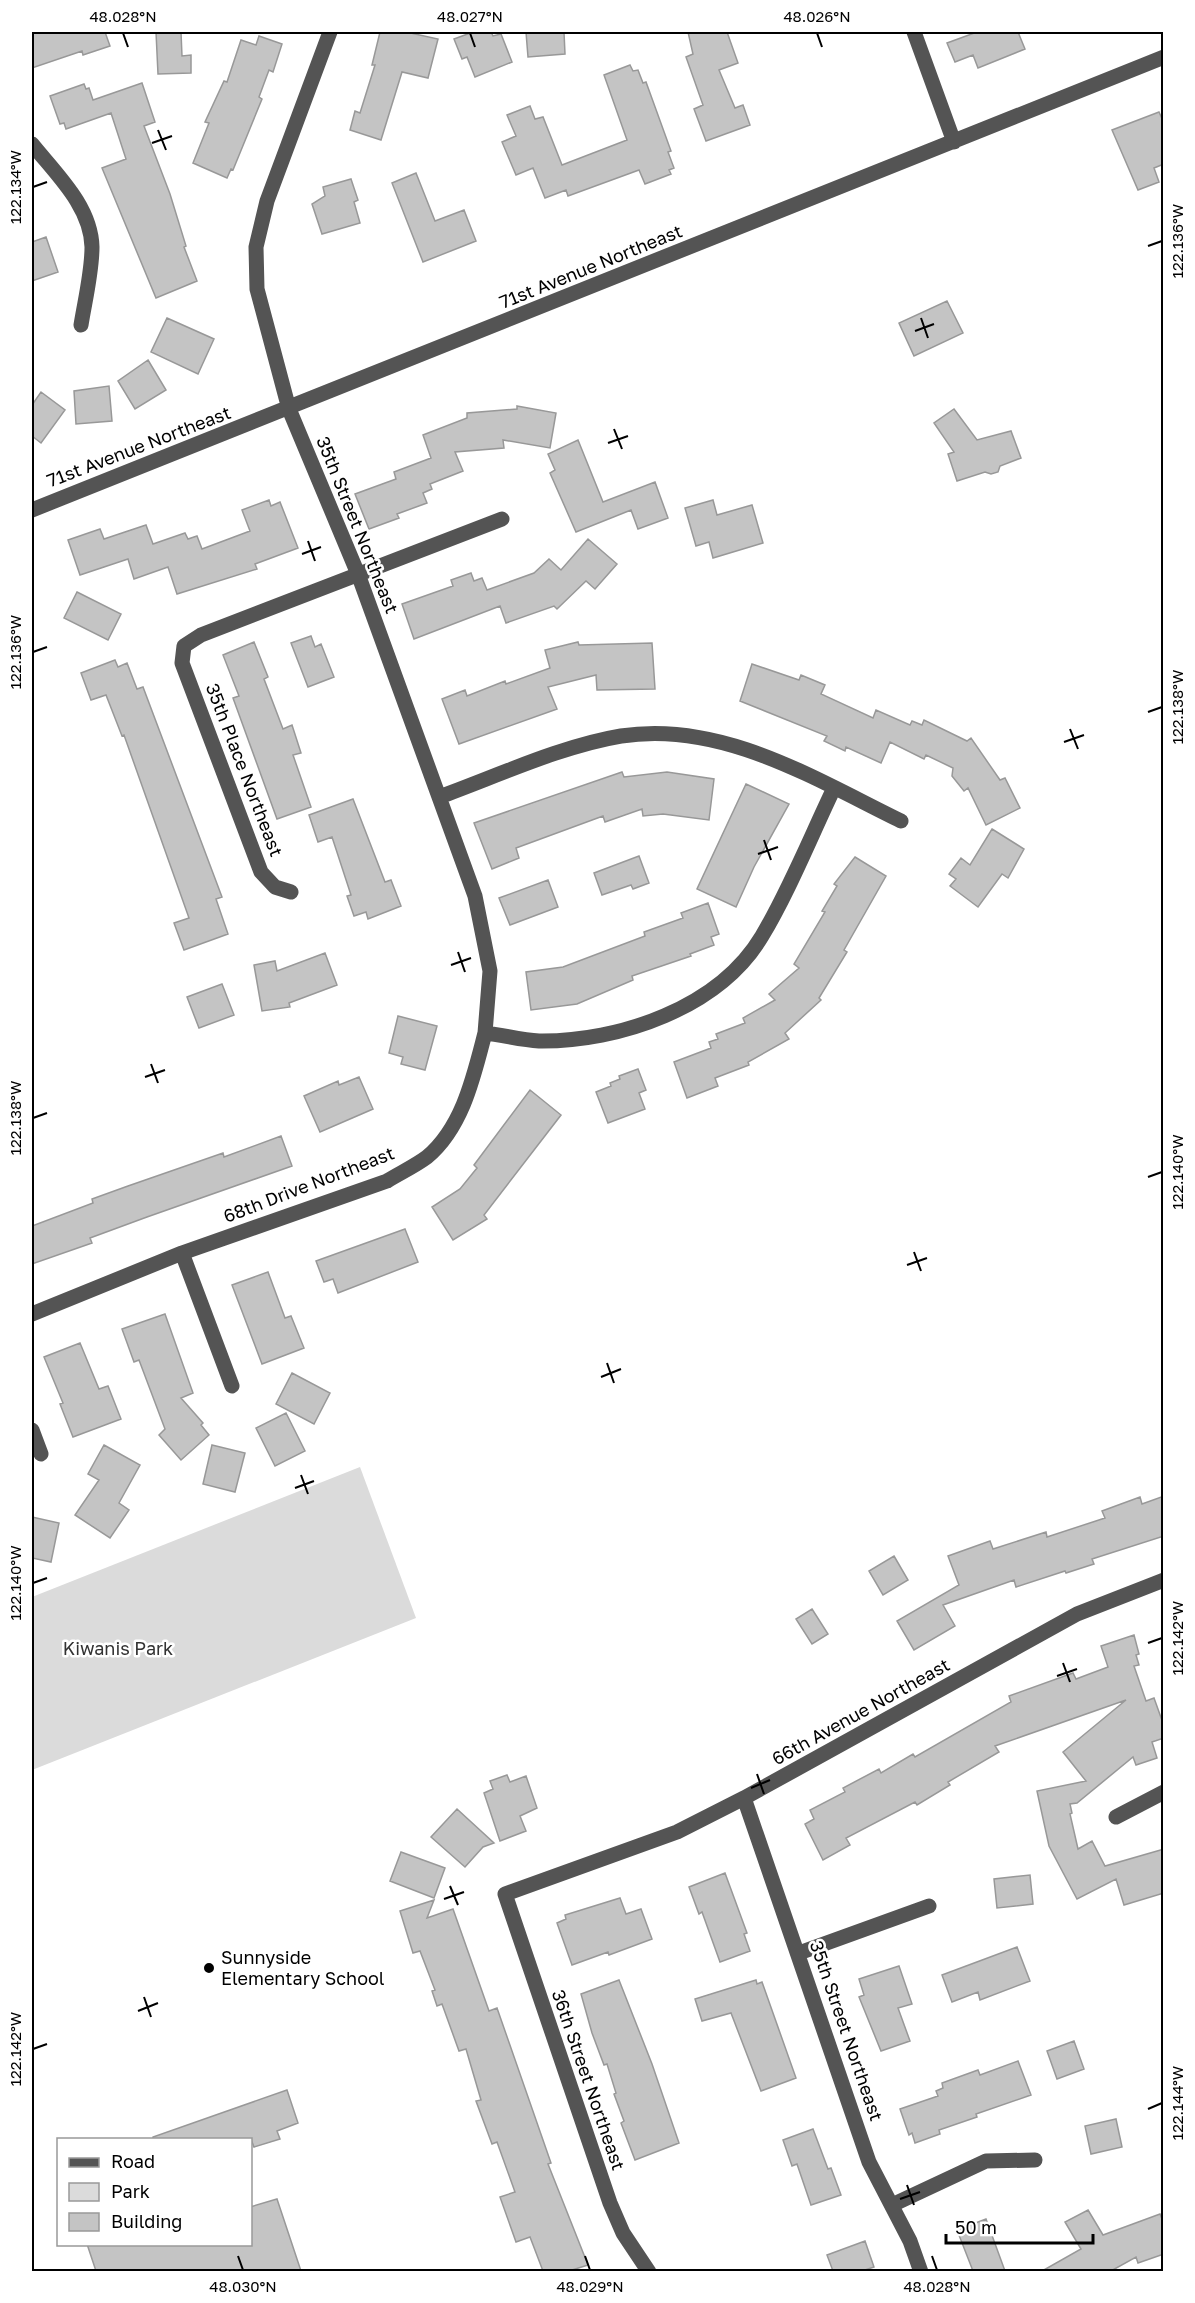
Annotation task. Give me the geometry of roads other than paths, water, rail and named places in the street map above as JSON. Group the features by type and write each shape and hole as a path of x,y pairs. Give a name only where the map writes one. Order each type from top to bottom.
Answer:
{"street":[{"name":"35th Street Northeast","path":"330,32 267,201 256,247 257,289 289,409 358,574 475,897 490,971 485,1033"},
{"path":"914,32 954,142"},
{"name":"71st Avenue Northeast","path":"32,510 1164,57"},
{"path":"32,144 72,194 87,221 92,247 81,325"},
{"path":"358,574 502,519"},
{"name":"35th Place Northeast","path":"291,892 275,887 261,872 182,663 184,645 201,635 358,574"},
{"path":"439,797 564,752 621,736 657,733 706,738 771,759 901,821"},
{"path":"485,1033 538,1041 579,1038 632,1027 687,1007 731,976 761,937 834,788"},
{"name":"68th Drive Northeast","path":"32,1314 182,1253 387,1181 428,1156 447,1134 470,1088 485,1033"},
{"path":"182,1253 232,1386"},
{"path":"32,1430 41,1454"},
{"name":"66th Avenue Northeast","path":"505,1894 677,1832 744,1798 1077,1614 1162,1586"},
{"path":"1116,1817 1164,1792"},
{"name":"35th Street Northeast","path":"744,1798 869,2162 910,2241 921,2271"},
{"name":"36th Street Northeast","path":"505,1894 610,2203 623,2233 649,2271"},
{"path":"799,1953 929,1906"},
{"path":"892,2205 986,2161 1035,2160"}],"place":[{"name":"Sunnyside Elementary School","path":"209,1968"}],"park label":[{"name":"Kiwanis Park","path":"118,1649"}]}
